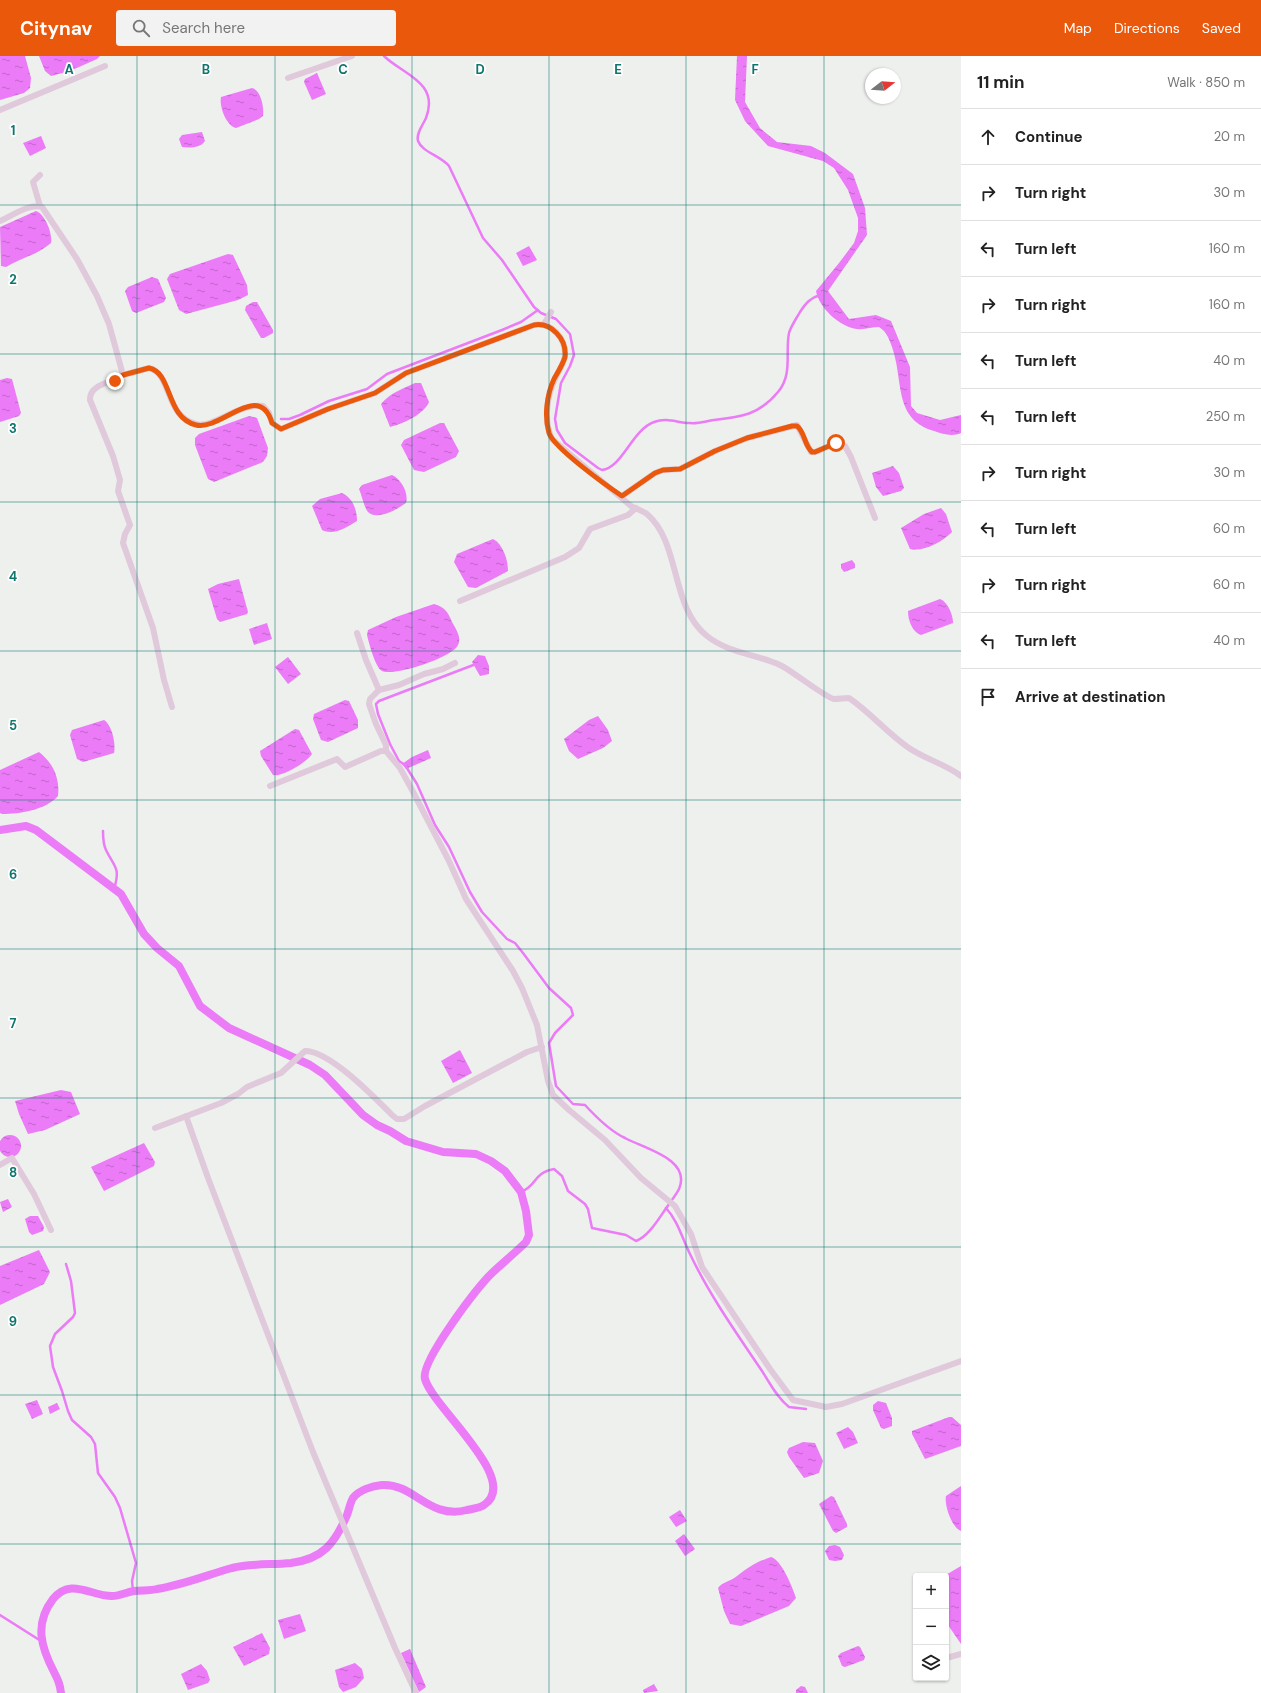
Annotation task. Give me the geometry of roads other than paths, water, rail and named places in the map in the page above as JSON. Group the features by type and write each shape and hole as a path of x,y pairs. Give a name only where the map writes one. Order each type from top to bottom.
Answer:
{"street":[{"path":"288,78 352,56"},
{"path":"0,110 105,66"},
{"path":"40,174 33,182 40,206 47,212 77,259 97,296 109,324 123,375"},
{"path":"0,221 28,208 40,206"},
{"path":"172,707 164,680 153,628 123,543 125,534 130,525 118,491 120,480 113,456 90,400 92,390 115,381 123,375 152,368 162,378 178,413 191,423 198,425 207,424 236,410 256,405 263,406 269,413 272,423 281,429 328,409 375,393 406,373 545,322 551,312"},
{"path":"545,322 562,340 565,355 553,381 547,406 547,425 552,439 564,451 636,508 646,513 660,531 689,613 694,622 707,636 734,652 781,666 830,698 849,698 885,730 911,750 944,765 961,776"},
{"path":"622,496 655,473 663,470 680,469 715,451 747,438 797,426 812,452 836,443 845,446 857,470 875,518"},
{"path":"460,601 566,557 579,548 590,529 628,515 636,508"},
{"path":"357,633 366,660 379,690"},
{"path":"455,663 399,685 379,690 372,696 369,704 386,745 386,751 400,768 411,788 449,861 466,899 513,970 537,1026 548,1081 553,1095 605,1140 641,1178 673,1205 691,1234 702,1267 770,1369 793,1400 826,1407 838,1406 961,1361"},
{"path":"270,786 338,759 345,767 386,751"},
{"path":"155,1128 238,1094 247,1087 281,1073 290,1066 301,1053 312,1051 344,1070 392,1115 400,1119 409,1116 425,1106 532,1050 542,1047"},
{"path":"186,1116 277,1360 337,1513 416,1693"},
{"path":"0,1165 12,1158 34,1194 51,1230"},
{"path":"950,1657 961,1654"}],"water":[{"path":"0,56 25,56 31,78 30,88 24,93 0,100"},
{"path":"39,56 100,56 97,59 70,71 51,76 45,71"},
{"path":"737,56 747,56 745,102 760,128 777,142 811,146 825,153 853,174 865,208 867,235 828,291 849,319 876,315 891,321 910,367 911,406 917,413 940,420 961,415 961,433 951,435 937,432 921,425 912,418 902,397 896,360 892,347 882,329 879,327 860,329 844,325 831,316 821,304 816,291 854,243 858,231 858,218 848,190 834,168 823,161 768,146 745,121 735,100"},
{"path":"317,73 326,94 312,100 304,82 305,79"},
{"path":"252,88 255,89 260,95 263,116 236,128 229,124 226,120 222,110 221,97"},
{"path":"202,132 205,141 203,143 195,147 182,147 179,139 182,135"},
{"path":"41,136 46,148 30,156 23,143"},
{"path":"36,211 42,216 48,225 51,235 51,243 40,251 6,267 1,266 0,227"},
{"path":"529,246 537,260 523,266 516,253"},
{"path":"228,254 233,255 247,285 248,295 238,300 186,314 179,310 167,279 170,274"},
{"path":"152,277 158,279 166,298 164,302 136,313 132,311 125,291 128,287"},
{"path":"253,302 257,302 273,330 273,333 264,338 261,338 245,310 246,306"},
{"path":"7,378 12,379 21,413 19,416 0,422 0,380"},
{"path":"415,383 421,383 429,402 423,411 401,424 390,427 381,404 392,394"},
{"path":"249,416 257,418 268,448 267,456 263,462 214,482 208,479 195,445 195,438 199,434"},
{"path":"440,423 444,423 459,451 456,457 424,472 414,470 401,445 404,440"},
{"path":"893,466 899,473 904,488 901,491 883,496 876,487 872,473"},
{"path":"392,475 404,487 407,499 406,503 382,515 368,512 359,489 362,485"},
{"path":"342,493 352,501 357,521 336,531 327,532 322,530 312,506 320,499"},
{"path":"941,508 946,514 952,532 927,548 915,550 910,549 901,528 924,514"},
{"path":"493,539 497,541 502,548 507,562 508,571 476,588 468,587 454,562 457,554"},
{"path":"852,560 855,564 855,568 844,572 841,568 841,564"},
{"path":"239,579 248,612 247,614 220,622 217,619 208,589 218,584"},
{"path":"940,599 950,609 953,623 921,635 915,631 911,625 908,611"},
{"path":"434,604 446,610 457,631 459,642 454,650 435,660 410,669 389,672 379,669 367,635 368,630 396,617"},
{"path":"267,623 272,639 254,645 249,629"},
{"path":"478,655 485,656 489,666 489,674 480,676 472,662"},
{"path":"288,657 301,674 288,684 275,667"},
{"path":"345,700 349,701 358,720 358,728 328,742 321,740 313,719 314,714"},
{"path":"598,716 608,730 612,741 603,748 578,759 569,751 564,739 589,720"},
{"path":"104,720 107,722 113,735 114,753 83,762 77,759 70,735 72,730"},
{"path":"295,729 299,730 312,754 305,761 283,774 273,775 261,756 260,751"},
{"path":"428,750 431,758 406,769 402,764 412,757"},
{"path":"39,752 52,766 57,777 58,796 47,805 39,808 9,814 0,813 0,770"},
{"path":"460,1050 472,1073 453,1083 441,1061"},
{"path":"61,1090 71,1092 80,1114 45,1130 28,1134 15,1101"},
{"path":"10,1135 18,1138 21,1146 18,1154 10,1157 2,1154 -1,1146 2,1138"},
{"path":"144,1143 155,1162 154,1166 104,1191 91,1167"},
{"path":"8,1199 12,1207 3,1212 0,1202"},
{"path":"30,1216 38,1216 44,1227 43,1231 32,1235 29,1232 25,1219"},
{"path":"39,1250 50,1272 44,1284 0,1305 0,1266"},
{"path":"37,1400 43,1414 32,1419 25,1404"},
{"path":"878,1401 886,1403 892,1418 892,1426 884,1429 881,1428 873,1410 873,1405"},
{"path":"57,1403 60,1409 50,1414 48,1407"},
{"path":"952,1417 961,1425 961,1446 925,1459 912,1434 912,1431"},
{"path":"848,1427 853,1432 858,1443 844,1449 836,1433"},
{"path":"803,1442 815,1443 823,1461 819,1473 804,1478 787,1452 789,1448"},
{"path":"961,1486 961,1531 955,1526 947,1510 946,1496"},
{"path":"831,1496 834,1497 847,1524 847,1527 836,1533 833,1531 819,1504"},
{"path":"680,1510 687,1521 676,1527 669,1517"},
{"path":"684,1534 695,1549 685,1556 675,1541"},
{"path":"835,1545 840,1547 844,1555 842,1560 829,1560 825,1551 829,1546"},
{"path":"771,1557 775,1559 783,1568 796,1598 789,1606 741,1626 730,1624 724,1611 718,1588 753,1565"},
{"path":"961,1566 961,1644 949,1626 949,1573"},
{"path":"300,1614 306,1631 284,1639 278,1620"},
{"path":"262,1633 270,1648 269,1654 244,1666 233,1647"},
{"path":"858,1646 865,1657 864,1660 845,1667 842,1666 838,1656 841,1653"},
{"path":"410,1649 426,1687 419,1692 401,1653"},
{"path":"355,1663 362,1669 364,1678 356,1687 343,1692 339,1687 335,1670"},
{"path":"201,1664 207,1671 210,1680 208,1683 188,1690 181,1674"},
{"path":"654,1684 658,1691 644,1693 643,1690"},
{"path":"801,1686 805,1687 808,1693 796,1693 796,1690"}],"waterway":[{"path":"384,56 417,80 424,87 428,96 429,106 426,118 418,135 420,145 449,166 483,238 502,260 534,307 541,313 556,319 570,334 574,355 561,383 555,419 557,430 565,443 598,468 602,470 609,468 615,463 639,433 646,426 654,422 668,420 685,423 699,423 749,414 764,406 783,385 787,371 788,341 792,325 806,303 820,295"},
{"path":"281,419 289,419 329,401 367,389 387,374 521,322 538,310"},
{"path":"476,664 379,701 376,704 378,714 390,744 399,761 405,765 417,784 435,825 449,847 470,892 482,912 507,939 515,943 549,988 571,1008 573,1015 555,1033 549,1043 556,1086 573,1104 585,1105 614,1132 664,1156 679,1170 681,1179 678,1191 657,1221 641,1239 636,1241 626,1235 592,1228 588,1209 585,1204 568,1191 562,1176 554,1169 542,1173 530,1186 521,1192"},
{"path":"0,830 26,826 36,830 121,894 144,934 157,948 179,966 200,1006 229,1028 310,1065 325,1075 363,1115 377,1125 406,1141 443,1152 476,1154 491,1161 505,1171 521,1192 526,1211 529,1235 526,1242 489,1276 472,1296 439,1343 426,1370 425,1379 431,1392 472,1444 484,1462 492,1479 493,1494 484,1505 454,1512 442,1510 432,1506 403,1489 393,1486 374,1486 362,1491 353,1498 338,1534 326,1548 312,1558 291,1563 240,1566 176,1585 152,1590 134,1591 115,1596 104,1595 81,1589 67,1589 53,1599 43,1617 42,1626 43,1645 49,1663 59,1682 61,1693"},
{"path":"103,831 105,848 117,871 114,889"},
{"path":"666,1208 677,1224 697,1269 714,1298 776,1394 789,1407 806,1409"},
{"path":"66,1264 71,1281 75,1313 73,1317 55,1334 50,1346 53,1367 72,1420 91,1437 95,1444 98,1473 115,1497 120,1508 136,1563 132,1581 133,1591"},
{"path":"0,1615 41,1641"}]}
